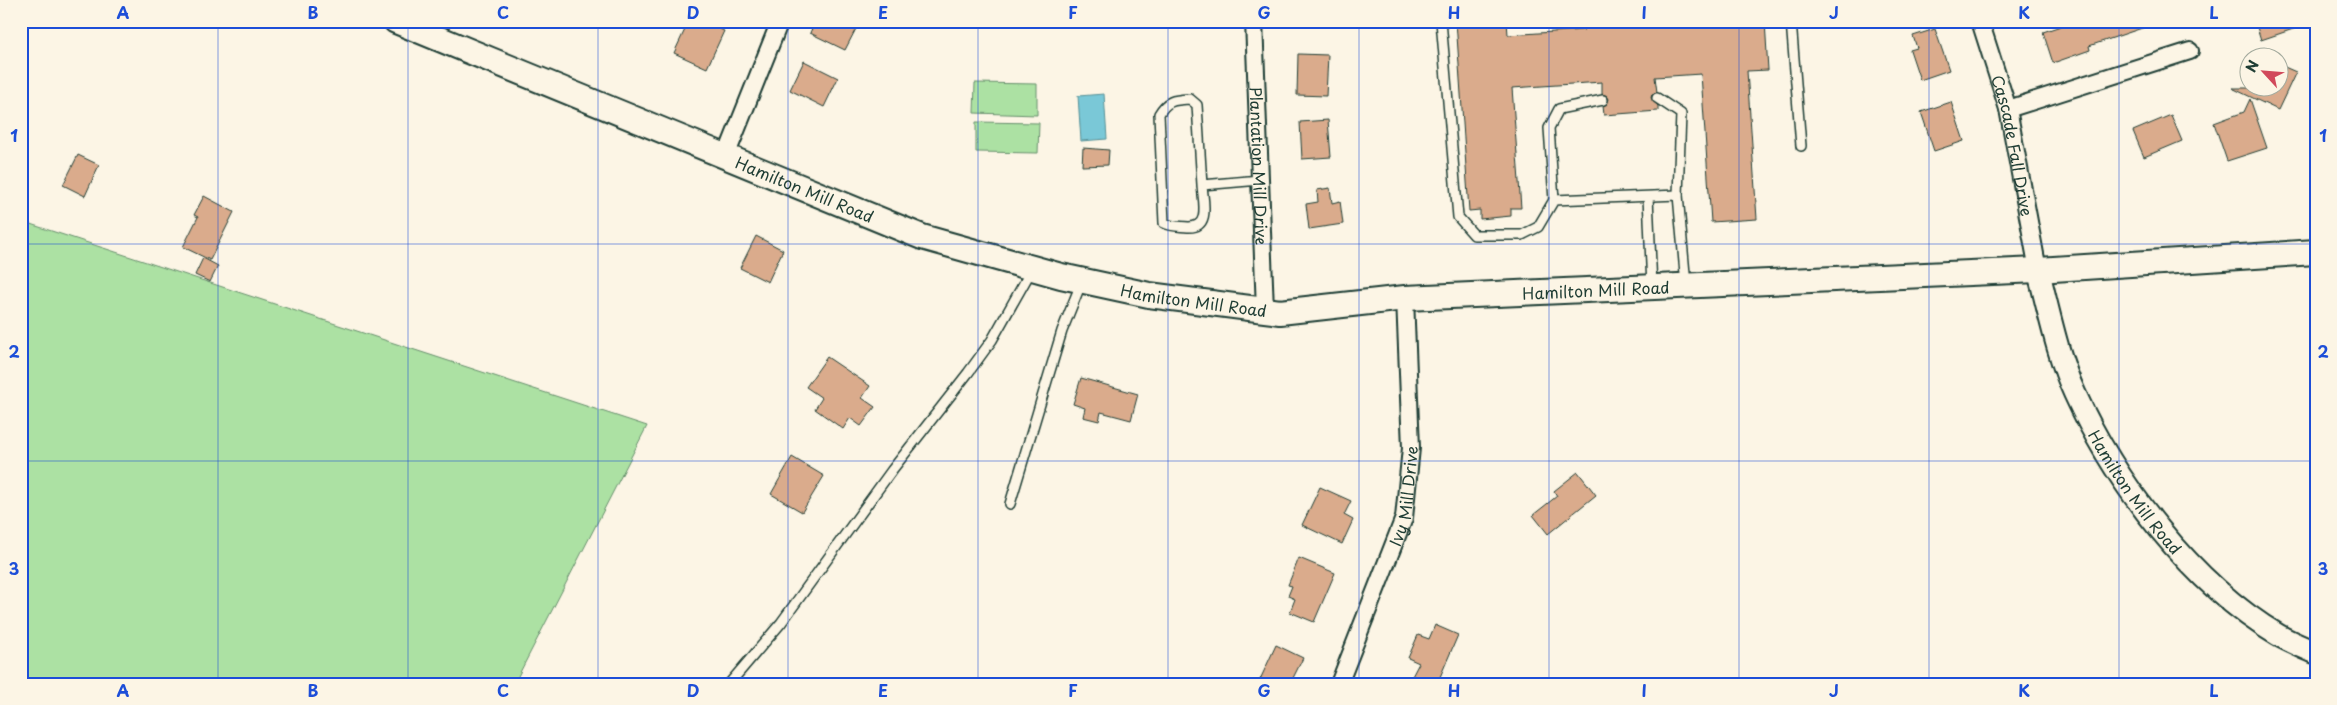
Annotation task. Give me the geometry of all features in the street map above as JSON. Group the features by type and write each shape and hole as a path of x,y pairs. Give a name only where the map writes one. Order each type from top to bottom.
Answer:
{"main road":[{"name":"Hamilton Mill Road","path":"396,21 922,236 1082,281 1149,295 1280,312 1405,298 2038,270 2316,252"}],"street":[{"path":"726,156 780,21"},
{"name":"Plantation Mill Drive","path":"1254,21 1265,310"},
{"name":"Cascade Fall Drive","path":"1980,21 2008,109 2038,270"},
{"path":"2008,109 2190,51"},
{"name":"Hamilton Mill Road","path":"2038,270 2074,392 2102,447 2136,500 2179,550 2227,598 2278,634 2316,654"},
{"name":"Ivy Mill Drive","path":"1339,684 1404,518 1411,448 1405,298"}],"lane":[{"path":"1441,21 1458,217 1474,235 1522,236 1538,228 1554,200 1549,128 1558,109 1603,100"},
{"path":"1791,21 1801,146"},
{"path":"1657,98 1682,114 1678,195 1686,285"},
{"path":"1190,99 1197,105 1202,185 1204,217 1202,223 1194,227 1171,226 1164,223 1159,114 1165,104 1173,100 1190,99"},
{"path":"1202,185 1260,180"},
{"path":"1554,200 1678,195"},
{"path":"1648,197 1652,287"},
{"path":"729,684 781,623 892,470 968,374 992,340 1032,268"},
{"path":"1010,504 1062,331 1082,281"}],"green space":[{"path":"975,83 1037,84 1037,115 974,113"},
{"path":"976,122 1039,123 1038,153 976,152"},
{"path":"21,221 647,426 514,684 21,684"}],"water":[{"path":"1104,94 1107,139 1081,141 1078,96"}],"building":[{"path":"689,21 702,21 724,31 707,68 674,53"},
{"path":"815,21 860,21 845,50 810,33"},
{"path":"1456,21 1507,21 1508,35 1584,30 1583,21 1765,21 1768,70 1747,71 1757,219 1711,222 1701,74 1655,77 1657,92 1652,94 1651,98 1658,106 1658,111 1604,115 1603,106 1607,104 1609,99 1602,94 1602,82 1512,88 1521,208 1511,208 1511,216 1480,219 1480,210 1469,211"},
{"path":"2075,21 2153,21 2154,24 2089,46 2090,50 2053,63 2043,32"},
{"path":"2255,21 2308,21 2308,24 2261,40"},
{"path":"1935,29 1949,70 1920,80 1910,50 1917,48 1913,36"},
{"path":"1298,54 1328,55 1326,96 1297,95"},
{"path":"804,61 838,78 824,107 790,90"},
{"path":"2290,69 2296,72 2290,85"},
{"path":"2253,98 2284,98 2278,110"},
{"path":"2250,99 2267,148 2227,161 2214,123 2244,112"},
{"path":"1951,102 1964,141 1934,151 1921,112"},
{"path":"2171,115 2182,141 2144,157 2133,131"},
{"path":"1328,120 1331,157 1302,159 1300,122"},
{"path":"1083,148 1109,150 1108,165 1082,166"},
{"path":"78,155 99,165 85,196 63,185"},
{"path":"1330,188 1332,203 1340,201 1343,224 1309,229 1306,204 1318,202 1317,190"},
{"path":"204,196 234,212 210,260 183,247 198,217 194,215"},
{"path":"756,236 783,250 768,282 740,268"},
{"path":"203,258 218,266 210,282 195,275"},
{"path":"827,357 870,386 862,398 875,407 861,426 850,418 843,429 815,409 822,398 806,387"},
{"path":"1081,378 1138,394 1131,420 1101,412 1099,421 1083,417 1085,408 1073,404"},
{"path":"792,457 824,476 802,512 771,494"},
{"path":"1578,472 1596,495 1548,534 1533,515 1557,496 1554,491"},
{"path":"1320,487 1351,501 1344,515 1353,520 1342,544 1302,525"},
{"path":"1299,558 1335,573 1314,622 1290,612 1295,599 1288,596 1292,586 1288,585"},
{"path":"1435,625 1458,635 1437,684 1408,684 1419,663 1408,658 1418,635 1429,639"},
{"path":"1276,645 1303,658 1290,684 1258,684"}]}
